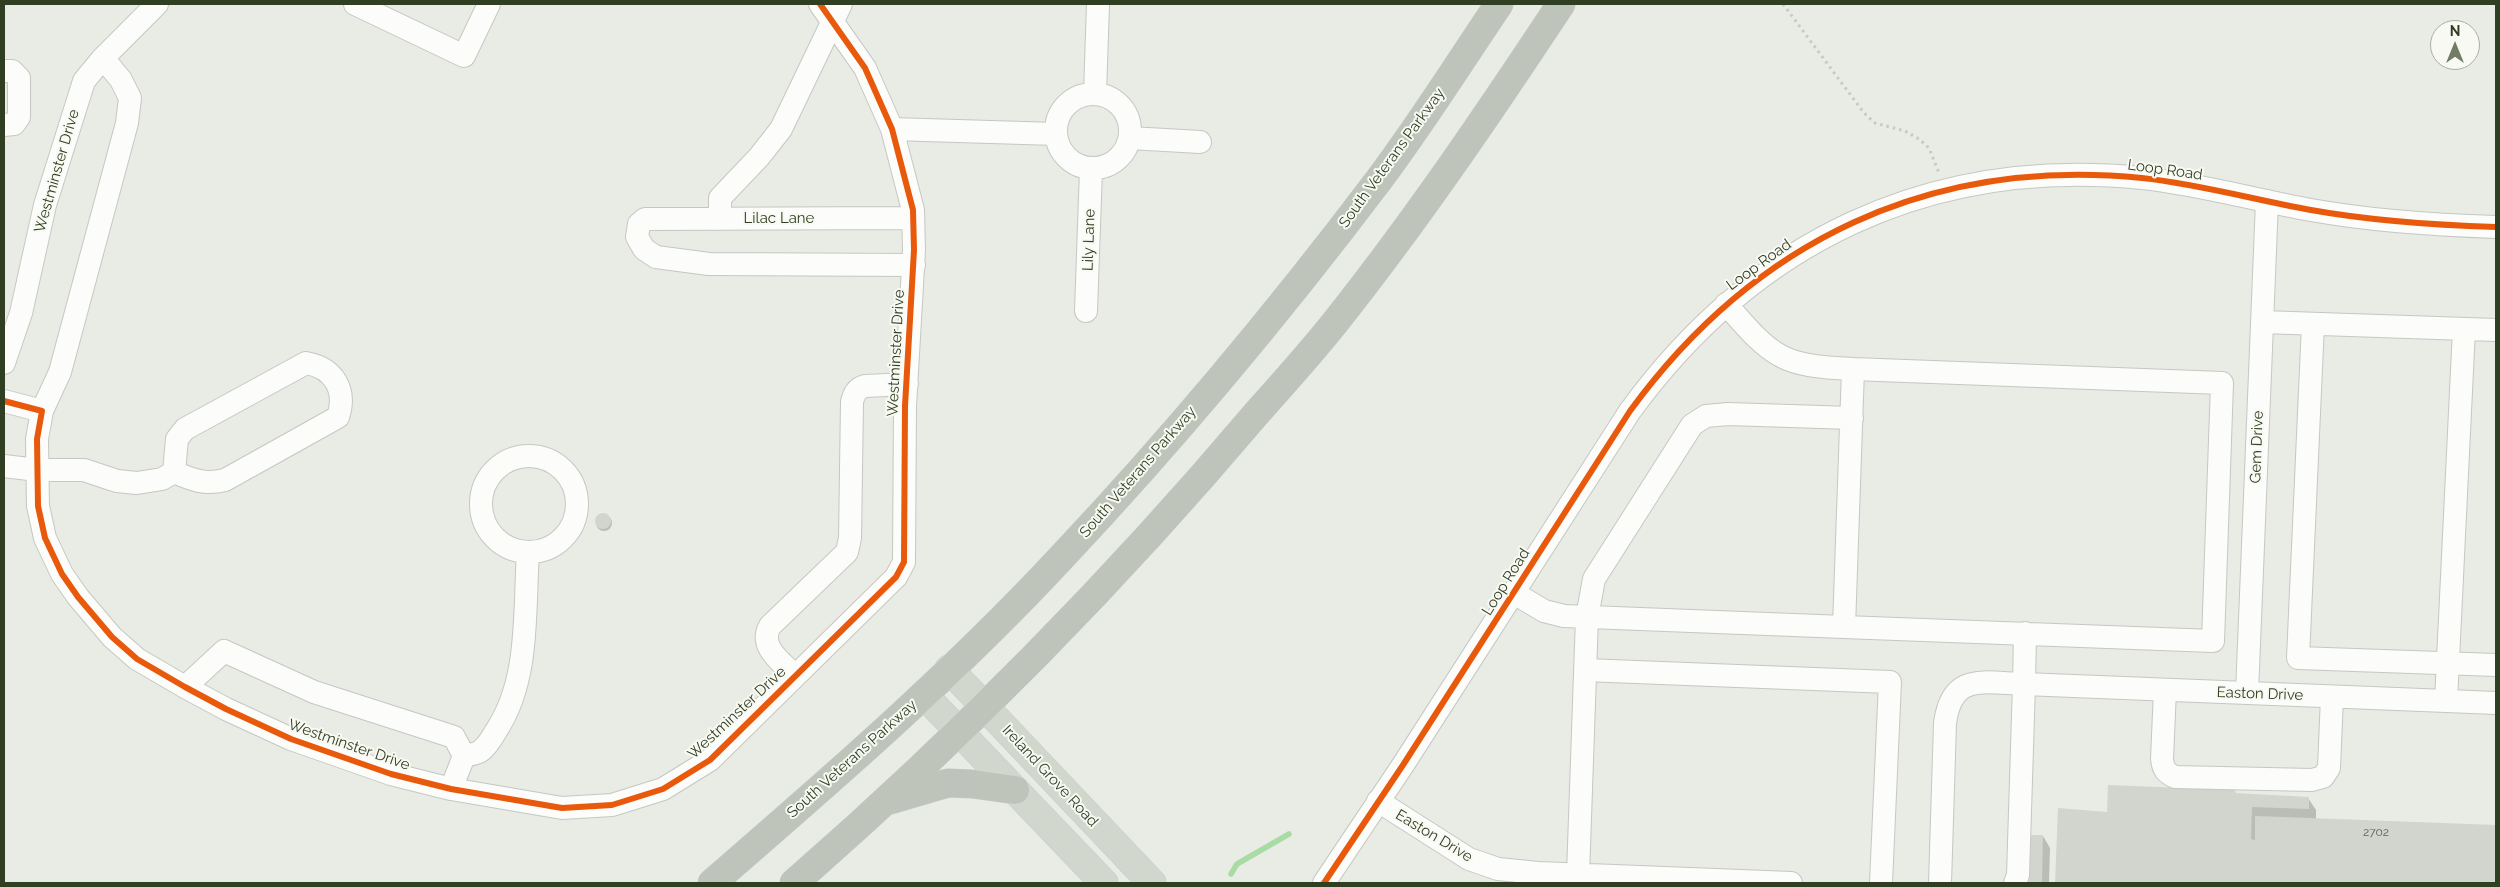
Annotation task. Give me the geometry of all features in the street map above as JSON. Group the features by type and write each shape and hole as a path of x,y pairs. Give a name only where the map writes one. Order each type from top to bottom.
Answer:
{"highway":[{"name":"South Veterans Parkway","path":"712,883 924,695 1059,560 1239,357 1379,180 1499,4"},
{"path":"794,883 961,732 1086,605 1183,502 1331,328 1442,180 1561,4"},
{"path":"886,801 948,784 972,784 1015,790"}],"main road":[{"name":"Ireland Grove Road","path":"949,669 1152,883"},
{"path":"924,695 1104,883"}],"street":[{"name":"Westminster Drive","path":"4,363 21,314 45,205 84,81 103,58 157,4"},
{"path":"355,4 464,56 489,4"},
{"name":"Westminster Drive","path":"103,58 121,80 130,98 127,122 60,372 42,411 37,440 38,506 45,538 73,590 112,637 137,659 226,709 316,749 391,774 451,789 562,808 612,804 637,798 663,789 710,760 902,570 904,553 907,384 914,265 913,218 892,129 838,13 820,4"},
{"path":"1095,94 1098,4"},
{"path":"720,219 720,198 759,157 781,130 838,13"},
{"path":"4,71 12,71 19,78 19,116 14,124 4,125"},
{"path":"1095,94 1112,100 1126,114 1130,126 1130,138 1120,157 1102,167 1092,168 1071,162 1061,150 1056,134 1057,122 1067,106 1082,96 1095,94"},
{"path":"892,129 1056,134"},
{"path":"1130,138 1200,142"},
{"name":"Lily Lane","path":"1086,311 1092,168"},
{"name":"Loop Road","path":"1324,883 1514,593 1630,411 1684,344 1726,304 1783,261 1834,231 1917,197 1971,184 2037,175 2086,174 2170,182 2370,219 2496,228"},
{"name":"Gem Drive","path":"2247,693 2267,201"},
{"name":"Lilac Lane","path":"913,218 645,219 639,224 637,237 644,249 656,257 709,264 914,265"},
{"path":"1514,593 1554,615 2213,641 2222,383 1822,368 1786,360 1770,351 1726,304"},
{"path":"2262,322 2496,330"},
{"path":"2313,324 2298,658 2496,666"},
{"path":"2446,701 2464,329"},
{"path":"306,363 316,365 332,375 342,399 338,417 225,480 211,483 196,482 174,472 177,439 185,429 306,363"},
{"path":"1844,627 1853,369"},
{"path":"795,676 768,648 766,632 847,552 850,538 852,402 854,395 859,388 865,386 907,384"},
{"path":"4,400 42,411"},
{"path":"1578,875 1587,617 1594,579 1692,425 1706,416 1728,414 1852,418"},
{"path":"533,456 554,463 570,478 576,492 577,507 574,521 567,534 556,544 542,550 528,552 508,547 491,534 484,522 481,508 482,494 491,476 506,462 519,457 533,456"},
{"path":"4,466 37,470 84,470 117,481 137,483 162,479 174,472"},
{"path":"4,478 37,470"},
{"path":"464,756 478,752 490,740 500,725 515,692 522,651 528,552"},
{"path":"2015,883 2018,875 2025,633"},
{"path":"185,687 224,651 314,692 454,738 464,756"},
{"path":"1585,670 1890,682 1881,883"},
{"name":"Easton Drive","path":"1940,883 1947,705 1955,692 1965,685 1979,682 2496,703"},
{"path":"2164,690 2163,768 2168,774 2175,777 2312,780 2324,778 2329,768 2332,697"},
{"path":"451,789 464,756"},
{"name":"Easton Drive","path":"1378,801 1469,859 1498,869 1698,881 1791,883"}],"path":[{"path":"1783,4 1864,113 1875,123 1904,131 1919,139 1929,148 1939,173"}],"building":[{"path":"603,513 609,515 611,521 609,527 603,529 597,527 595,521 597,515"},
{"path":"2108,785 2235,790 2235,793 2309,797 2309,809 2252,807 2251,839 2255,840 2255,816 2496,825 2496,883 2055,883 2058,808 2107,812"},
{"path":"2031,835 2043,835 2042,883 2029,883"}],"waterway":[{"path":"1231,874 1237,864 1289,834"}],"cycle path":[{"path":"4,401 42,411 37,439 38,506 45,538 62,574 78,597 112,637 137,659 226,709 291,739 391,774 451,789 562,808 612,805 663,789 710,760 896,577 904,562 905,406 914,250 913,210 892,129 865,68 820,4"},
{"path":"1324,883 1403,765 1630,411 1679,351 1733,300 1791,257 1853,222 1920,197 1990,182 2064,175 2142,178 2206,188 2311,210 2380,220 2496,227"}]}
